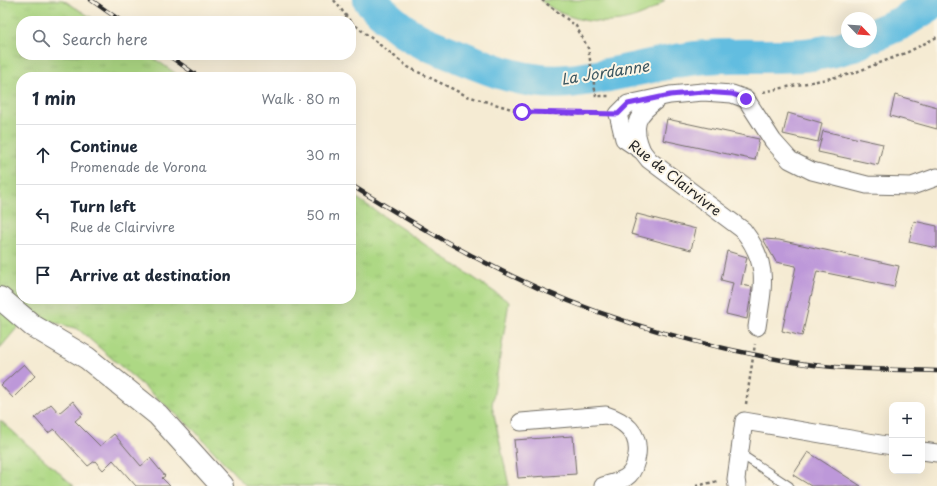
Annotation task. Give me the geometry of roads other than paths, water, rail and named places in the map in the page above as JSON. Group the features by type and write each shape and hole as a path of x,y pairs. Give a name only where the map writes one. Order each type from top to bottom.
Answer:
{"main road":[{"path":"0,298 33,326 88,358 158,415 222,486"}],"street":[{"path":"642,151 636,136 636,125 643,110 659,98 670,95 703,92 732,94 746,99 773,141 790,160 812,171 867,184 912,186 937,177"},
{"name":"Rue de Clairvivre","path":"659,98 628,104 618,114 624,139 642,151 649,160 742,230 753,243 762,263 764,282 757,327"},
{"path":"521,422 606,415 619,419 636,437 638,449 636,462 630,474 622,480 608,485"},
{"path":"736,481 744,421 889,445"},
{"path":"925,451 937,453"}],"lane":[{"path":"739,453 789,486"}],"waterway":[{"name":"La Jordanne","path":"370,0 399,27 424,42 498,72 540,81 554,82 585,79 697,58 717,56 799,55 819,53 842,48"},
{"name":"La Jordanne","path":"877,33 901,23 937,0"}],"railway":[{"path":"91,0 114,16"},
{"path":"175,60 192,72"},
{"path":"356,188 410,221 491,266 578,305 646,328 716,346 805,364 862,369 937,371"}]}
